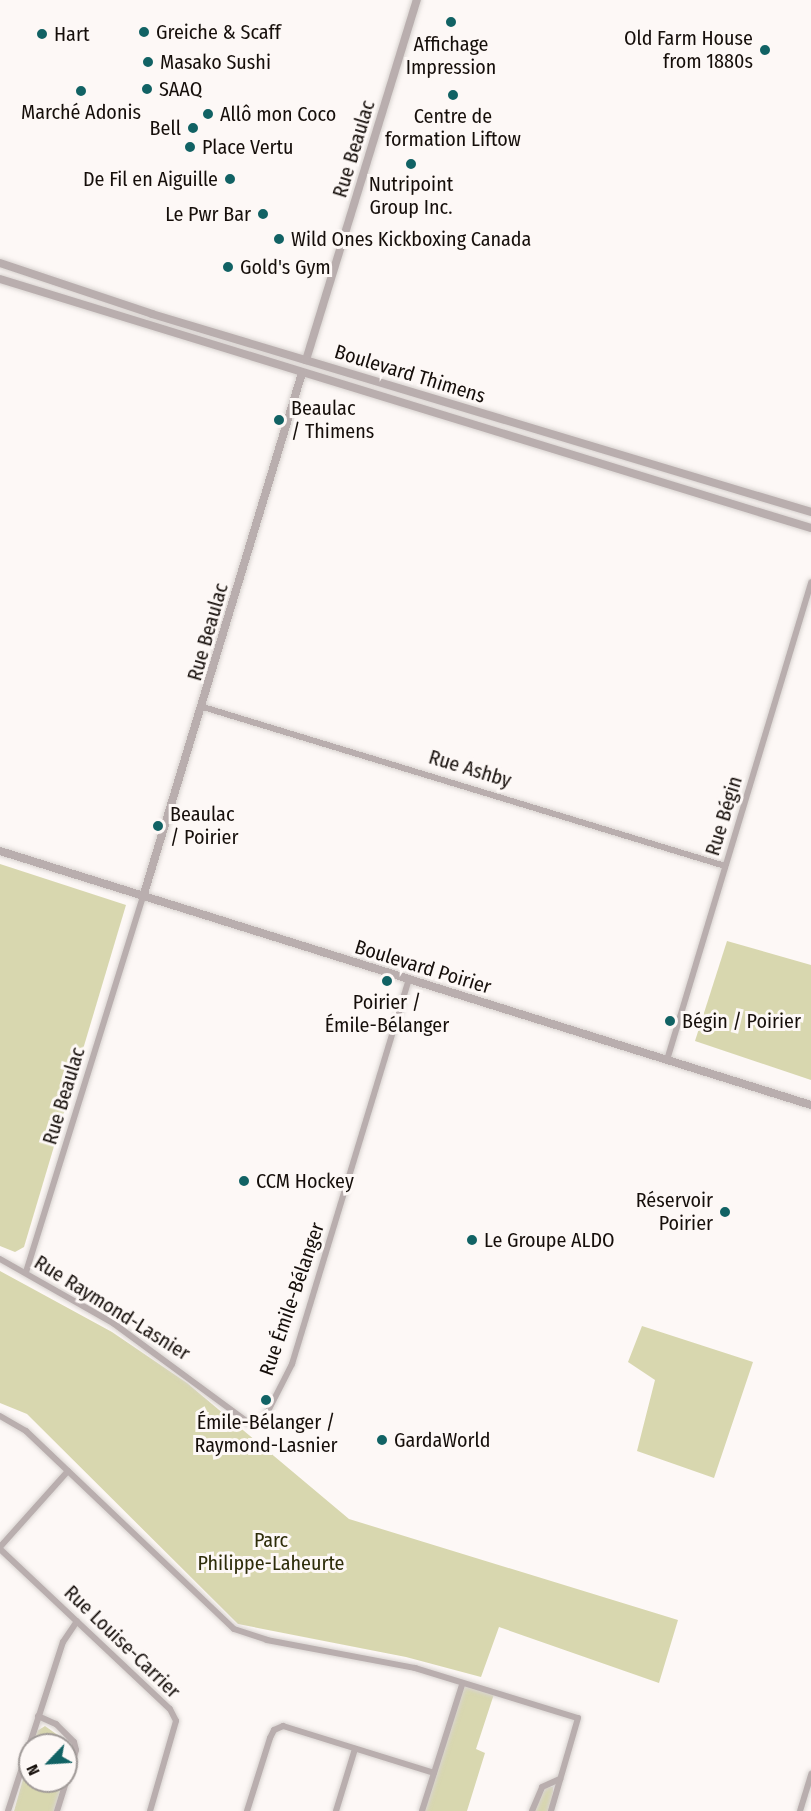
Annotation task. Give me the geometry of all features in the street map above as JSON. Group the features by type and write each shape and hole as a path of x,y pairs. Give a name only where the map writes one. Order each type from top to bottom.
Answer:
{"street":[{"name":"Rue Beaulac","path":"26,1272 204,707 302,373 417,0"},
{"name":"Boulevard Thimens","path":"0,263 306,360 811,512"},
{"name":"Boulevard Thimens","path":"0,279 811,528"},
{"path":"633,474 637,460"},
{"path":"728,502 732,489"},
{"name":"Rue Bégin","path":"666,1060 811,582"},
{"name":"Rue Ashby","path":"204,707 725,866"},
{"name":"Boulevard Poirier","path":"0,853 811,1105"},
{"name":"Rue Émile-Bélanger","path":"264,1419 292,1364 409,980"},
{"name":"Rue Raymond-Lasnier","path":"0,1259 26,1272 149,1347 249,1423 264,1419"},
{"path":"0,1416 26,1431 234,1629 267,1640 415,1668 462,1685 578,1718 551,1811"},
{"path":"0,1548 68,1471"},
{"name":"Rue Louise-Carrier","path":"0,1548 170,1709 176,1721 150,1811"},
{"path":"8,1811 63,1642 77,1621"},
{"path":"422,1811 462,1685"},
{"path":"38,1716 56,1724 74,1742 76,1750 57,1811"},
{"path":"248,1811 274,1730 283,1726 434,1773"},
{"path":"336,1811 355,1749"},
{"path":"800,1811 811,1774"},
{"path":"532,1811 542,1787 560,1779"}],"green space":[{"path":"0,864 126,905 24,1247 15,1252 0,1246"},
{"path":"727,941 811,965 811,1080 695,1041"},
{"name":"Parc Philippe-Laheurte","path":"0,1271 112,1332 187,1383 349,1519 678,1620 659,1683 499,1627 481,1677 406,1657 238,1624 27,1414 0,1403"},
{"path":"642,1326 753,1362 714,1478 637,1451 655,1380 628,1362"},
{"path":"462,1685 494,1694 476,1749 485,1753 467,1811 423,1811"},
{"path":"45,1726 55,1733 36,1733"},
{"path":"546,1787 553,1787 549,1811 534,1811"},
{"path":"19,1793 59,1793 54,1811 14,1811"}],"place":[{"name":"Affichage Impression","path":"451,22"},
{"name":"Greiche & Scaff","path":"144,32"},
{"name":"Hart","path":"42,34"},
{"name":"Old Farm House from 1880s","path":"765,50"},
{"name":"Masako Sushi","path":"148,62"},
{"name":"SAAQ","path":"147,89"},
{"name":"Marché Adonis","path":"81,91"},
{"name":"Centre de formation Liftow","path":"453,95"},
{"name":"Allô mon Coco","path":"208,114"},
{"name":"Bell","path":"193,128"},
{"name":"Place Vertu","path":"190,147"},
{"name":"Nutripoint Group Inc.","path":"411,164"},
{"name":"De Fil en Aiguille","path":"230,179"},
{"name":"Le Pwr Bar","path":"263,214"},
{"name":"Wild Ones Kickboxing Canada","path":"279,239"},
{"name":"Gold's Gym","path":"228,267"},
{"name":"Beaulac / Thimens","path":"279,420"},
{"name":"Beaulac / Poirier","path":"158,826"},
{"name":"Poirier / Émile-Bélanger","path":"387,981"},
{"name":"Bégin / Poirier","path":"670,1021"},
{"name":"CCM Hockey","path":"244,1181"},
{"name":"Réservoir Poirier","path":"725,1212"},
{"name":"Le Groupe ALDO","path":"472,1240"},
{"name":"Émile-Bélanger / Raymond-Lasnier","path":"266,1400"},
{"name":"GardaWorld","path":"382,1440"}]}
